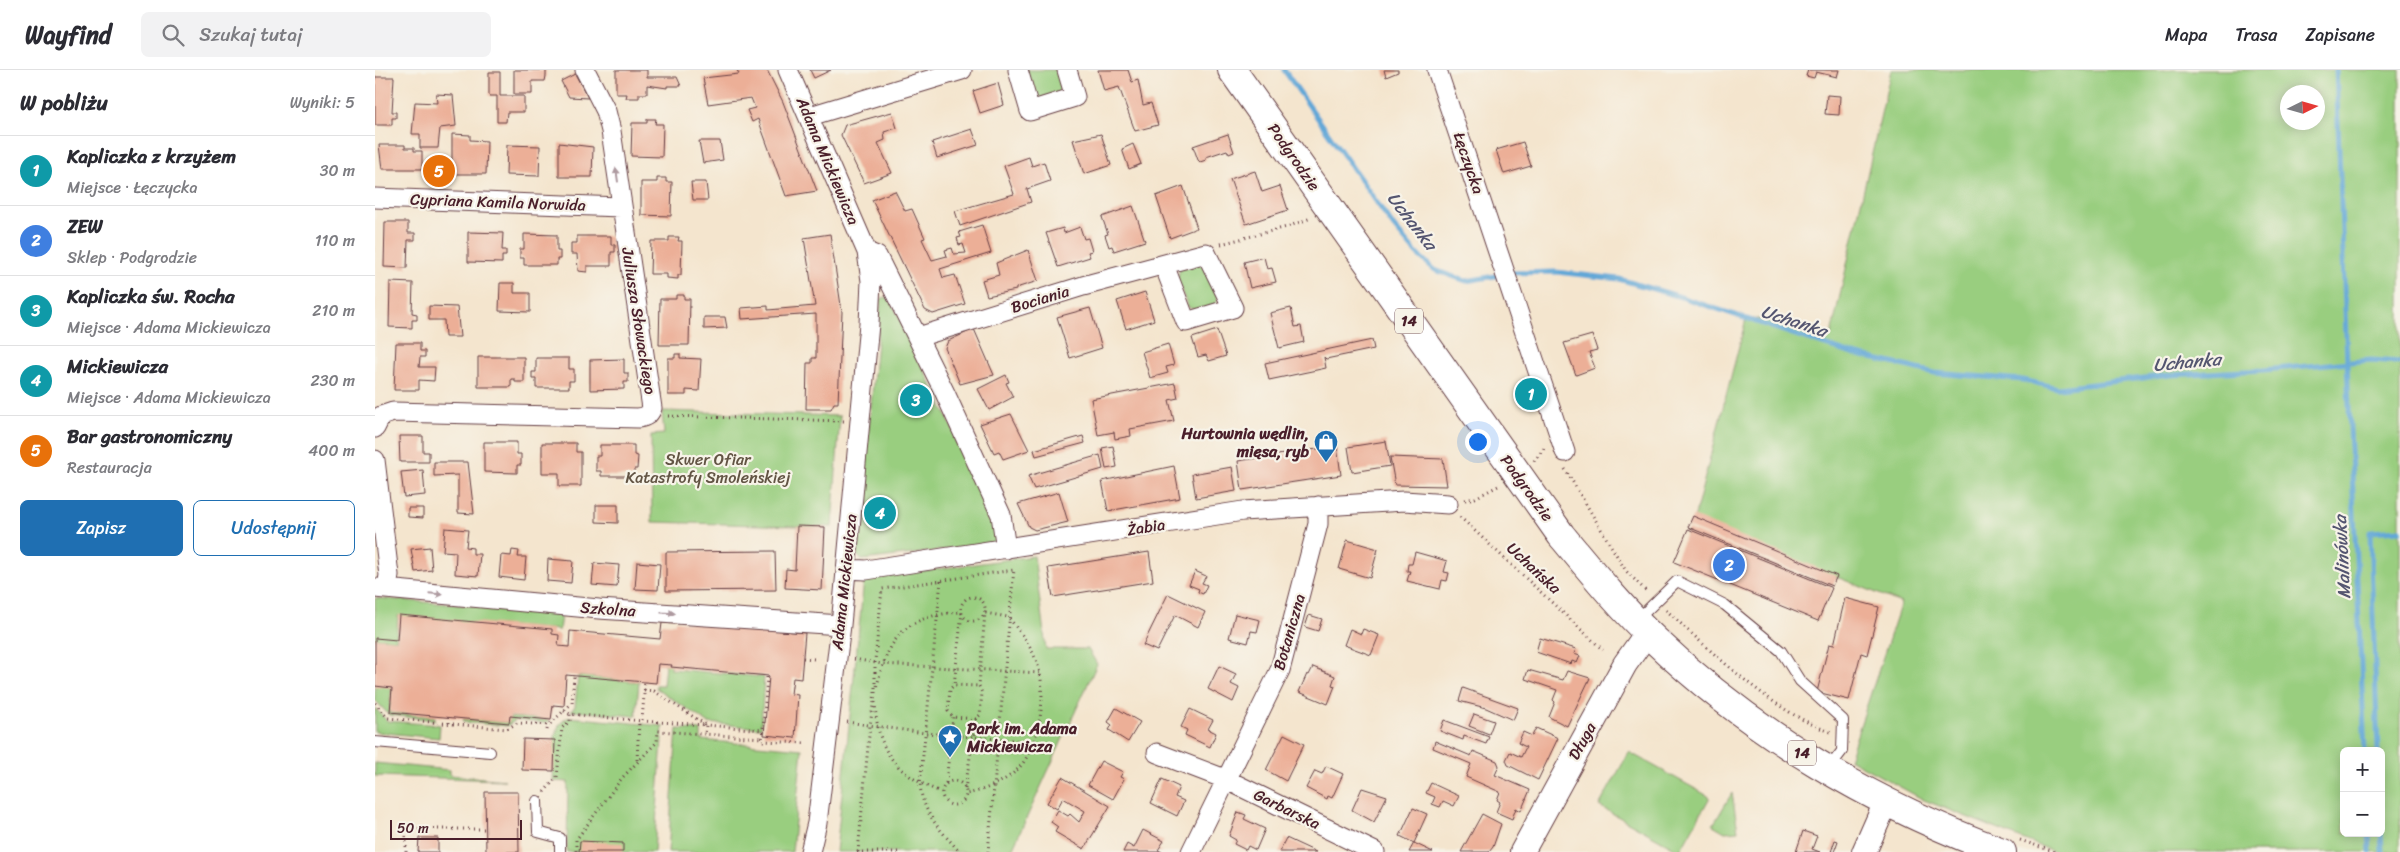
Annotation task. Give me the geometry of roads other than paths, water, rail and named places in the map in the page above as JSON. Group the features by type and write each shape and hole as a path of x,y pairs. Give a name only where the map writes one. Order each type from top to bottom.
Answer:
{"main road":[{"name":"Podgrodzie","path":"1232,70 1561,536 1605,588 1642,627 1723,698 1828,769 1886,802"},
{"name":"14","path":"1886,802 1926,821 2002,852"}],"street":[{"name":"Juliusza Słowackiego","path":"375,428 381,416 393,412 638,418 655,414 652,408 606,111 585,70"},
{"name":"Adama Mickiewicza","path":"788,70 867,252 871,281 869,324 841,625 817,823 810,852"},
{"path":"809,116 962,70"},
{"path":"1018,70 1030,111 1075,97 1067,70"},
{"name":"Łęczycka","path":"1437,70 1515,301 1564,460"},
{"name":"Cypriana Kamila Norwida","path":"375,198 621,207"},
{"name":"Adama Mickiewicza","path":"867,252 877,256 918,338 1001,515 1009,549"},
{"name":"Bociania","path":"918,338 1083,286 1164,264 1206,253 1233,308 1185,322 1164,264"},
{"path":"375,460 389,575 381,589"},
{"name":"Żabia","path":"846,569 866,570 1243,511 1404,501 1448,504"},
{"name":"Botaniczna","path":"1191,852 1225,779 1280,670 1318,524 1318,506"},
{"name":"Szkolna","path":"381,589 599,609 841,625"},
{"name":"Długa","path":"1522,852 1625,664 1642,627"},
{"path":"1157,753 1225,779"},
{"name":"Garbarska","path":"1225,779 1375,852"},
{"path":"1864,852 1886,802"},
{"name":"Adama Mickiewicza","path":"817,823 819,852"}],"lane":[{"path":"1642,627 1656,600 1677,581 1725,605 1781,651 1800,681 1843,720 1842,751 1828,769"},
{"path":"375,742 490,752"},
{"path":"537,800 538,832 559,838 559,852"}],"waterway":[{"name":"Uchanka","path":"1284,70 1394,227 1416,253 1435,270 1466,281 1501,275"},
{"name":"Malinówka","path":"2336,70 2365,747"},
{"name":"Uchanka","path":"1509,273 1556,272 1619,279 1681,297 1849,353 1935,373 2023,380 2058,388 2170,375 2263,370 2371,360 2400,362"},
{"path":"2378,747 2370,532 2400,530"},
{"name":"Malinówka","path":"2369,837 2370,852"},
{"path":"2381,837 2382,852"}],"place":[{"name":"Bar gastronomiczny","path":"439,171"},
{"name":"Kapliczka z krzyżem","path":"1531,394"},
{"name":"Kapliczka św. Rocha","path":"916,400"},
{"name":"Hurtownia wędlin, mięsa, ryb","path":"1326,463"},
{"name":"Mickiewicza","path":"880,513"},
{"name":"ZEW","path":"1729,565"},
{"name":"Park im. Adama Mickiewicza","path":"950,758"}],"park label":[{"name":"Skwer Ofiar Katastrofy Smoleńskiej","path":"708,468"}]}
